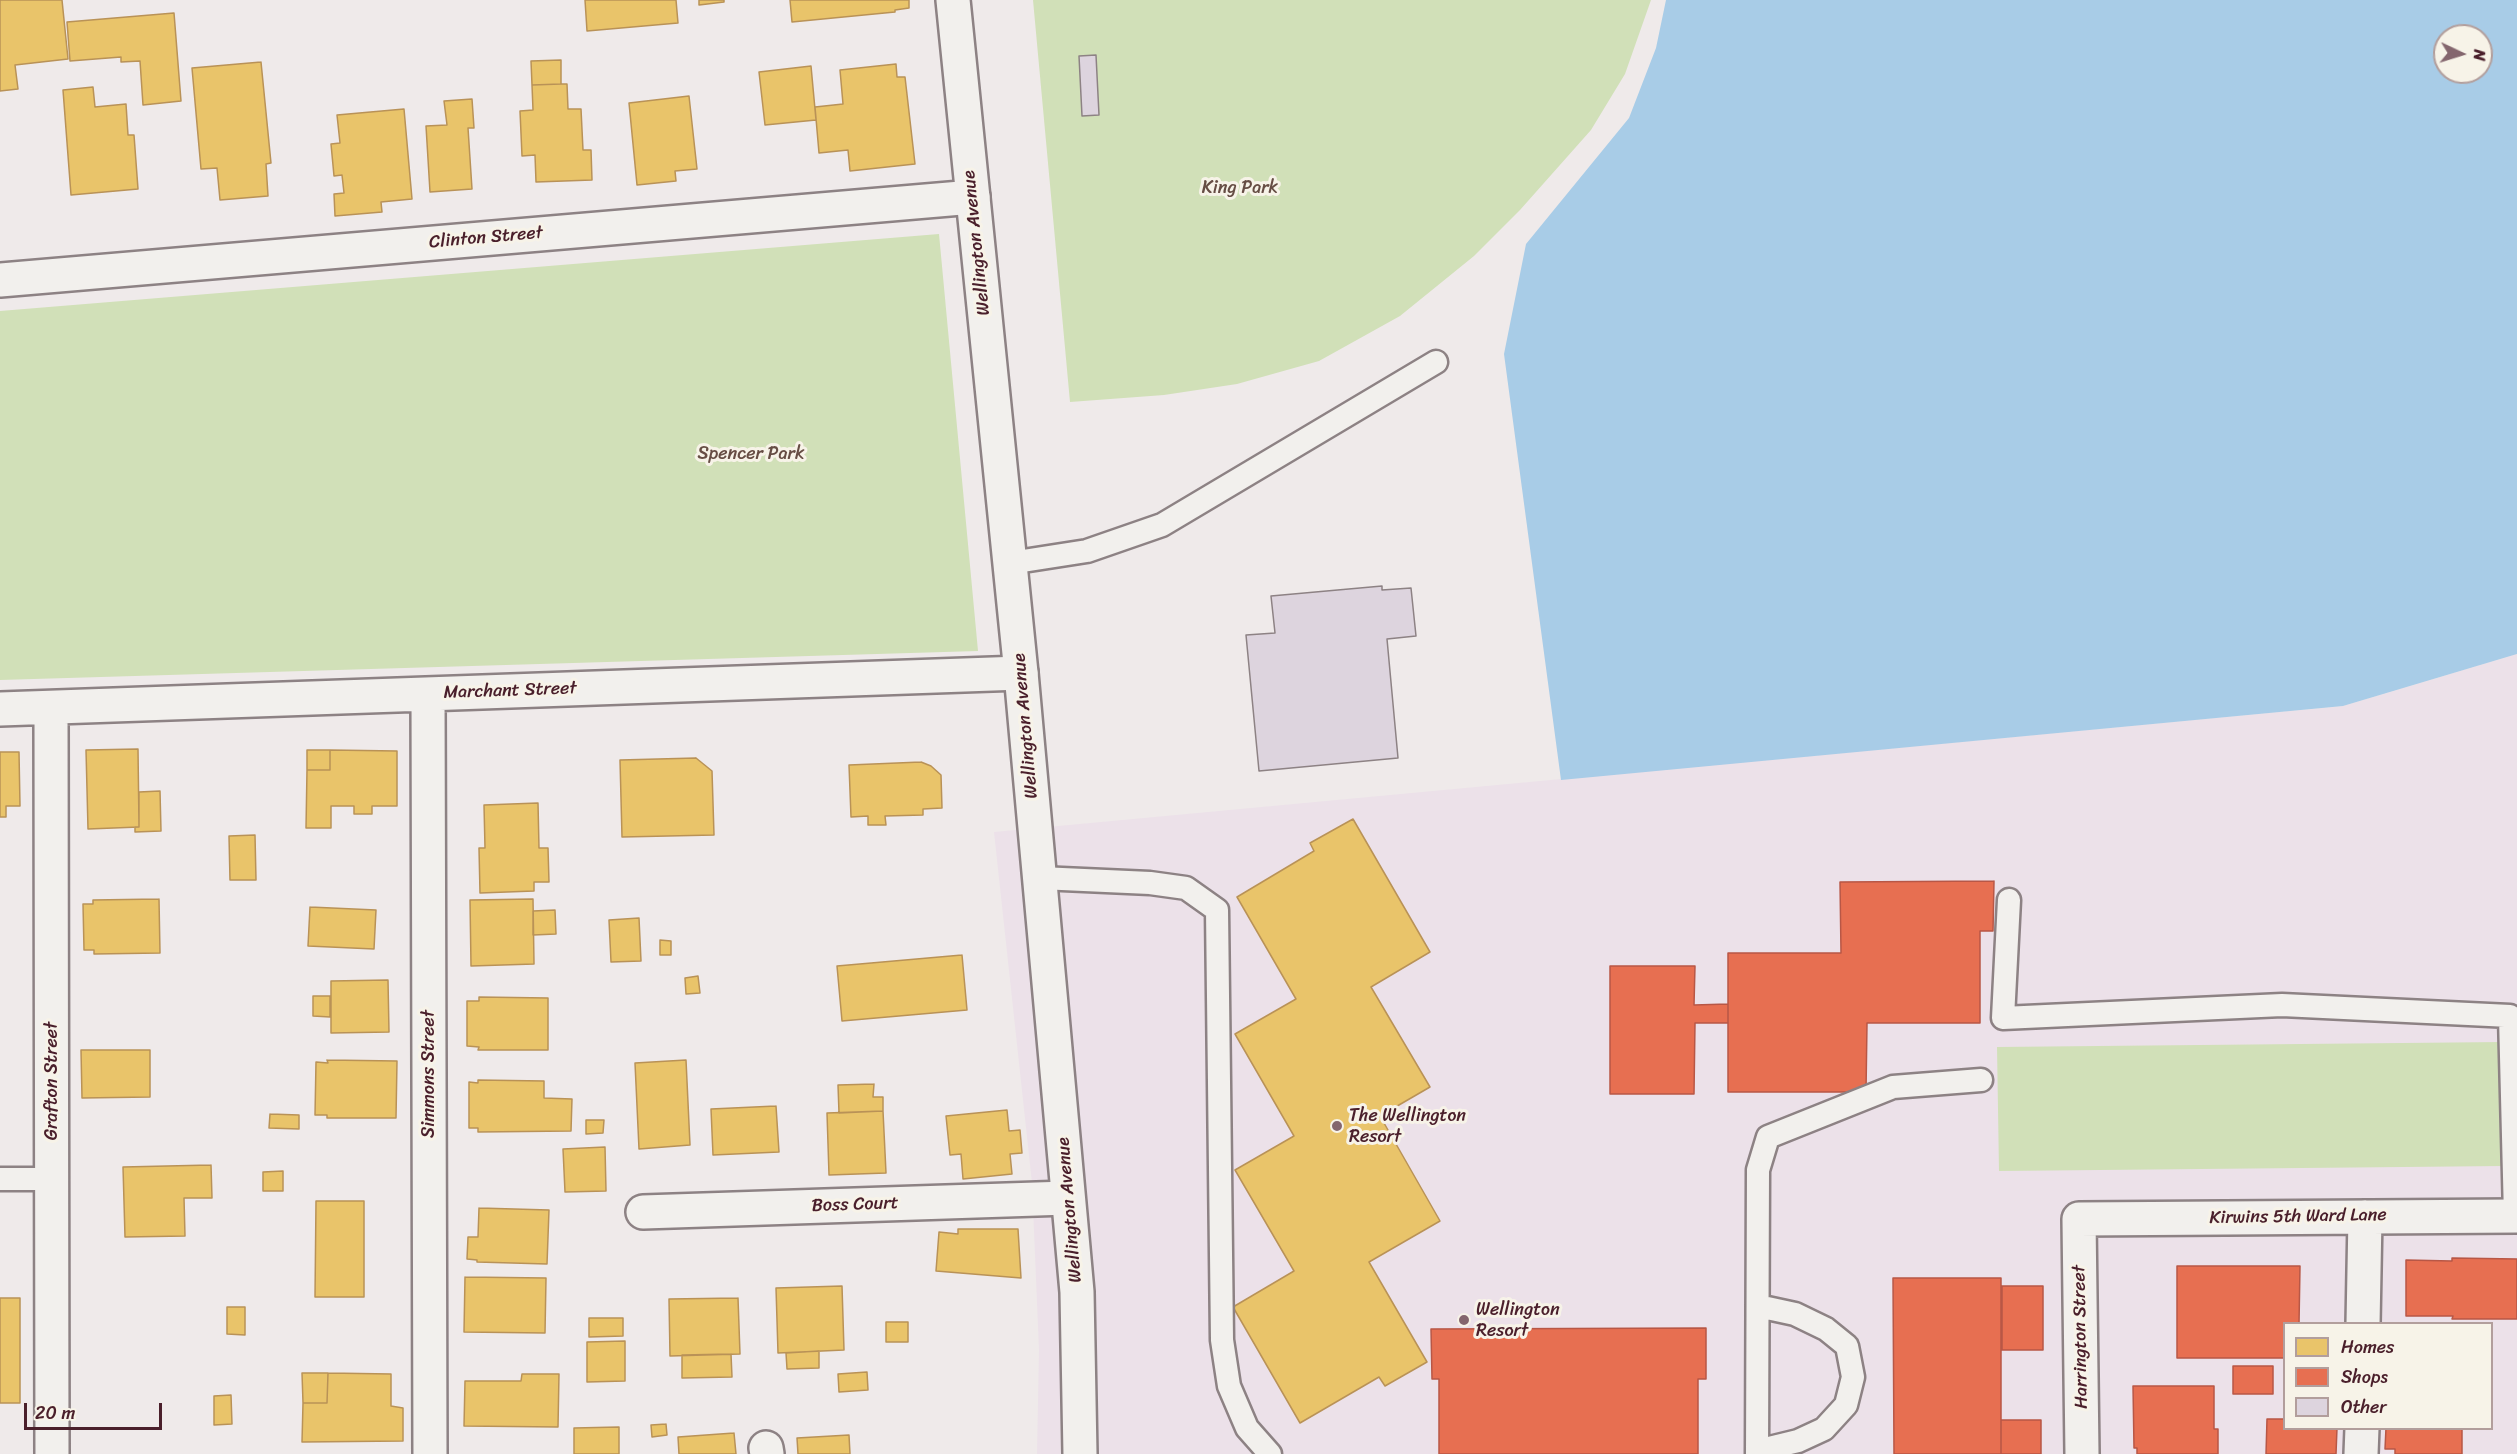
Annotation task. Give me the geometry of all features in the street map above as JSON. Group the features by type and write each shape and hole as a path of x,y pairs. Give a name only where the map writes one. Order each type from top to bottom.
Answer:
{"street":[{"name":"Wellington Avenue","path":"953,0 1021,673 1077,1292 1080,1454"},
{"name":"Clinton Street","path":"0,280 973,197"},
{"name":"Marchant Street","path":"0,709 1021,673"},
{"name":"Simmons Street","path":"428,694 430,1454"},
{"name":"Grafton Street","path":"51,708 52,1454"},
{"name":"Boss Court","path":"643,1212 1067,1198"},
{"name":"Kirwins 5th Ward Lane","path":"2079,1219 2516,1216"},
{"path":"2363,1322 2365,1217"},
{"name":"Harrington Street","path":"2079,1219 2082,1454"},
{"path":"2361,1430 2361,1454"}],"lane":[{"path":"1010,563 1087,551 1162,525 1436,362"},
{"path":"1040,878 1150,883 1186,888 1217,910 1222,1340 1228,1386 1247,1428 1270,1454"},
{"path":"2009,900 2003,1018 2282,1005 2510,1016 2516,1216"},
{"path":"1758,1306 1795,1314 1826,1329 1847,1346 1853,1377 1846,1405 1824,1429 1798,1441 1757,1452 1758,1170 1768,1137 1893,1087 1980,1080"},
{"path":"0,1179 52,1179"}],"shaded area":[{"path":"2517,654 2517,1454 1037,1454 1039,1350 1032,1183 994,832 2343,706"}],"green space":[{"name":"King Park","path":"1033,0 1651,0 1625,74 1591,130 1520,210 1474,256 1400,316 1319,361 1237,384 1164,395 1070,402"},
{"name":"Spencer Park","path":"939,234 978,651 0,680 0,311"},
{"path":"2503,1042 2504,1166 1999,1171 1997,1047"}],"water":[{"path":"1666,0 2517,0 2517,654 2343,706 1561,780 1504,354 1526,244 1629,118 1656,48"}],"building: Homes":[{"path":"0,0 62,0 68,59 15,65 18,89 0,91"},
{"path":"585,0 676,0 678,23 587,31"},
{"path":"699,0 724,0 724,2 699,5"},
{"path":"790,0 909,0 909,8 895,10 895,12 792,22"},
{"path":"174,13 181,101 143,105 140,61 121,62 121,57 70,61 67,22"},
{"path":"561,60 561,84 532,85 531,61"},
{"path":"261,62 271,163 266,164 268,196 220,200 217,168 201,169 192,68"},
{"path":"896,64 897,77 905,77 915,164 850,171 848,150 819,153 815,107 843,104 840,70"},
{"path":"811,66 816,120 765,125 759,72"},
{"path":"567,84 568,109 581,109 583,150 591,150 592,180 536,182 535,155 522,156 520,111 533,110 532,85"},
{"path":"93,87 95,107 126,104 128,135 134,135 138,189 71,195 63,90"},
{"path":"689,96 697,169 675,171 676,181 637,185 629,103"},
{"path":"472,99 474,128 468,128 472,189 430,192 426,126 447,125 444,101"},
{"path":"404,109 412,199 381,202 382,212 335,216 334,194 344,193 342,175 334,176 331,144 340,143 337,115"},
{"path":"138,749 139,827 88,829 86,750"},
{"path":"307,750 330,750 330,770 307,770"},
{"path":"330,750 397,751 397,806 372,806 372,814 354,814 354,806 331,806 331,828 306,828 307,770 330,770"},
{"path":"0,752 19,752 20,806 6,806 6,817 0,817"},
{"path":"696,758 712,771 714,835 622,837 620,760"},
{"path":"921,762 931,766 941,775 942,808 923,809 923,815 885,816 886,825 868,825 868,816 851,817 849,765"},
{"path":"160,791 161,831 135,832 135,827 139,827 139,792"},
{"path":"538,803 539,848 548,848 549,882 534,882 534,891 480,893 479,848 485,848 484,805"},
{"name":"The Wellington Resort","path":"1353,819 1430,952 1371,987 1430,1087 1380,1116 1440,1221 1369,1262 1427,1362 1385,1386 1379,1377 1300,1423 1233,1307 1294,1271 1235,1170 1294,1136 1235,1034 1296,999 1237,897 1314,851 1310,843"},
{"path":"255,835 256,880 230,880 229,836"},
{"path":"159,899 160,953 94,954 94,950 84,950 83,904 93,904 93,900"},
{"path":"533,899 534,964 471,966 470,900"},
{"path":"310,907 376,910 374,949 308,946"},
{"path":"555,910 556,934 533,935 533,911"},
{"path":"639,918 641,961 611,962 609,920"},
{"path":"660,940 671,941 671,955 660,955"},
{"path":"962,955 967,1010 842,1021 837,966"},
{"path":"698,976 700,993 686,994 685,978"},
{"path":"388,980 389,1032 331,1033 331,981"},
{"path":"313,996 330,996 330,1017 313,1016"},
{"path":"479,997 548,998 548,1050 478,1050 479,1047 467,1046 467,1001 479,1001"},
{"path":"81,1050 150,1050 150,1097 82,1098"},
{"path":"327,1060 397,1061 396,1118 327,1118 327,1115 315,1115 316,1062 328,1063"},
{"path":"686,1060 690,1145 639,1149 635,1063"},
{"path":"478,1080 544,1081 544,1098 572,1099 571,1131 478,1132 478,1128 469,1128 469,1082 478,1083"},
{"path":"874,1084 873,1097 883,1097 883,1111 839,1113 838,1085"},
{"path":"776,1106 779,1152 713,1155 711,1109"},
{"path":"1007,1110 1009,1131 1020,1130 1022,1153 1010,1154 1012,1174 963,1179 961,1154 950,1155 946,1116"},
{"path":"883,1111 886,1173 829,1175 827,1113"},
{"path":"270,1114 299,1115 299,1129 269,1128"},
{"path":"586,1120 604,1120 603,1133 586,1134"},
{"path":"605,1147 606,1191 565,1192 563,1149"},
{"path":"211,1165 212,1198 184,1198 185,1236 125,1237 123,1167"},
{"path":"283,1171 283,1191 263,1191 263,1172"},
{"path":"316,1201 364,1201 364,1297 315,1297"},
{"path":"479,1208 549,1210 547,1264 477,1262 477,1260 467,1259 468,1237 478,1237"},
{"path":"958,1229 1018,1229 1021,1278 936,1271 939,1232 958,1234"},
{"path":"465,1277 546,1278 545,1333 464,1332"},
{"path":"842,1286 844,1350 778,1353 776,1288"},
{"path":"0,1298 20,1298 20,1403 0,1403"},
{"path":"738,1298 740,1354 670,1356 669,1299"},
{"path":"227,1307 245,1307 245,1335 227,1334"},
{"path":"589,1318 623,1318 623,1336 589,1337"},
{"path":"886,1322 908,1322 908,1342 886,1342"},
{"path":"625,1341 625,1381 587,1382 587,1342"},
{"path":"819,1351 819,1368 787,1369 786,1353"},
{"path":"731,1354 732,1377 682,1378 682,1355"},
{"path":"867,1372 868,1390 839,1392 838,1374"},
{"path":"302,1373 328,1373 327,1403 303,1403"},
{"path":"328,1373 391,1374 391,1406 403,1408 403,1441 302,1442 303,1403 327,1403"},
{"path":"522,1374 559,1374 558,1427 464,1426 465,1381 521,1381"},
{"path":"231,1395 232,1424 214,1425 214,1396"},
{"path":"666,1424 667,1435 652,1437 651,1425"},
{"path":"619,1427 619,1454 574,1454 574,1428"},
{"path":"734,1433 736,1454 679,1454 678,1437"},
{"path":"849,1435 850,1454 798,1454 797,1438"}],"building: Shops":[{"path":"1994,881 1993,931 1980,931 1980,1023 1867,1023 1866,1092 1728,1092 1728,953 1841,953 1840,882"},
{"path":"1610,966 1695,966 1694,1005 1728,1004 1728,1023 1695,1023 1694,1094 1610,1094"},
{"path":"2452,1258 2517,1259 2517,1319 2406,1316 2406,1260 2452,1261"},
{"path":"2177,1266 2300,1266 2299,1322 2283,1322 2283,1358 2177,1358"},
{"path":"1893,1278 2001,1278 2001,1454 1894,1454"},
{"path":"2002,1286 2043,1286 2043,1350 2002,1350"},
{"path":"1706,1328 1706,1379 1698,1379 1698,1454 1439,1454 1439,1379 1432,1379 1431,1329"},
{"path":"2233,1366 2273,1366 2273,1394 2233,1394"},
{"path":"2133,1386 2214,1386 2214,1429 2218,1429 2218,1454 2137,1454 2137,1448 2134,1448"},
{"path":"2267,1419 2283,1419 2283,1430 2337,1430 2336,1454 2266,1454"},
{"path":"2001,1420 2041,1420 2041,1454 2001,1454"},
{"path":"2386,1430 2462,1430 2462,1454 2395,1454 2395,1449 2385,1449"}],"building: Other":[{"path":"1096,55 1099,115 1082,116 1079,56"},
{"path":"1382,586 1382,590 1411,588 1416,636 1387,639 1398,758 1259,771 1246,635 1275,633 1271,596"}],"place":[{"name":"The Wellington Resort","path":"1337,1126"},
{"name":"Wellington Resort","path":"1464,1320"}]}
